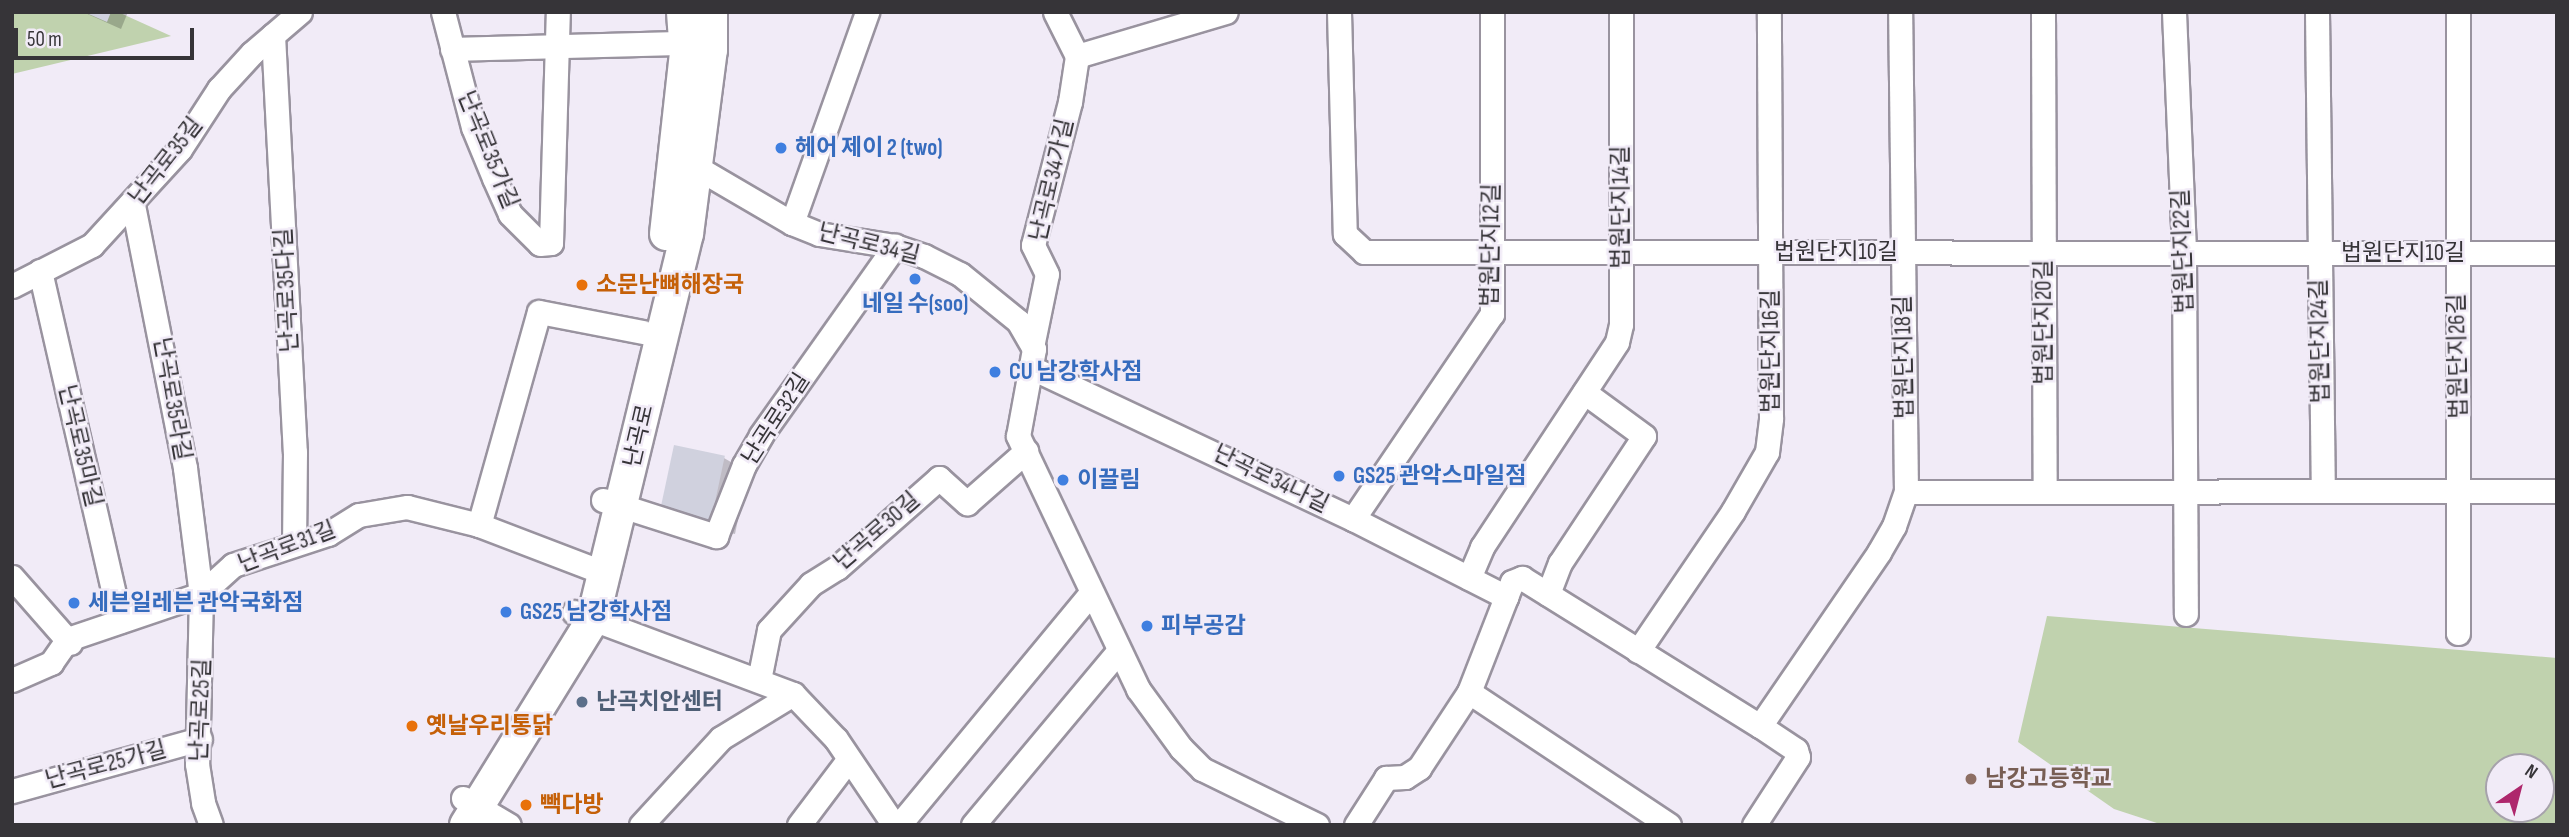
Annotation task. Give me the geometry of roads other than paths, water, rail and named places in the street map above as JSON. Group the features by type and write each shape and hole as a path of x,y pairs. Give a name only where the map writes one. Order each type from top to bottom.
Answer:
{"main road":[{"name":"난곡로","path":"447,825 469,810 583,616 687,234 683,12"},
{"name":"난곡로","path":"613,503 643,332 667,228 686,162 710,12"}],"street":[{"name":"난곡로35길","path":"12,286 92,245 133,205 180,149 219,89 300,12"},
{"name":"난곡로35가길","path":"443,12 474,127 510,214 540,243 551,243 558,12"},
{"path":"792,223 867,12"},
{"path":"1055,12 1077,56 1226,12"},
{"name":"법원단지10길","path":"1339,12 1348,239 1364,252 1492,255 1621,252 2184,255 2318,252 2557,253"},
{"name":"법원단지12길","path":"1353,519 1492,314 1492,12"},
{"name":"법원단지14길","path":"1469,578 1482,547 1617,342 1621,252 1621,12"},
{"name":"법원단지16길","path":"1638,650 1733,511 1768,452 1771,252 1769,12"},
{"name":"법원단지18길","path":"1760,726 1879,552 1894,526 1906,492 1900,12"},
{"name":"법원단지20길","path":"2043,12 2045,490"},
{"name":"법원단지22길","path":"2174,12 2184,255 2186,614"},
{"name":"법원단지24길","path":"2317,12 2323,491"},
{"name":"법원단지26길","path":"2458,12 2458,633"},
{"name":"난곡로35다길","path":"273,35 295,452 294,544"},
{"path":"452,49 685,43"},
{"name":"난곡로34가길","path":"1033,342 1047,274 1033,245 1070,102 1077,56"},
{"name":"난곡로34길","path":"686,162 792,223 820,234 894,246 960,274 1018,321 1033,342"},
{"name":"난곡로35라길","path":"133,205 185,468 201,594"},
{"name":"난곡로32길","path":"613,503 716,536 744,465 761,435 894,246"},
{"name":"난곡로35마길","path":"40,271 120,621"},
{"path":"479,525 539,312 643,332"},
{"path":"1033,342 1032,368 1018,421 1018,436 1117,653 1181,748 1202,769 1318,825"},
{"name":"난곡로34나길","path":"1032,368 1353,519 1506,597"},
{"path":"1548,594 1560,563 1644,436 1584,392"},
{"name":"난곡로30길","path":"759,680 769,629 811,584 837,568 939,478 967,503 1026,451"},
{"path":"1906,492 2460,489 2557,491"},
{"name":"난곡로31길","path":"12,680 51,663 69,643 68,639 120,621 149,615 201,594 233,565 328,534 359,515 407,507 479,525 596,570"},
{"path":"12,577 69,643"},
{"path":"1356,825 1386,779 1405,777 1419,768 1469,692 1512,582 1522,578 1796,750 1798,757 1754,825"},
{"name":"난곡로25길","path":"201,594 200,739 197,764 211,825"},
{"path":"899,825 1090,594"},
{"path":"583,616 793,694 836,738 848,760 894,825"},
{"path":"973,825 1117,653"},
{"path":"1469,692 1669,825"},
{"path":"641,825 721,738 793,694"},
{"name":"난곡로25가길","path":"12,791 200,739"},
{"path":"799,825 848,760"},
{"path":"469,810 509,825"}],"place":[{"name":"헤어 제이 2 (two)","path":"781,148"},
{"name":"네일 수(soo)","path":"915,279"},
{"name":"소문난뼈해장국","path":"582,285"},
{"name":"CU 남강학사점","path":"995,372"},
{"name":"GS25 관악스마일점","path":"1339,476"},
{"name":"이끌림","path":"1063,480"},
{"name":"세븐일레븐 관악국화점","path":"74,603"},
{"name":"GS25 남강학사점","path":"506,612"},
{"name":"피부공감","path":"1147,626"},
{"name":"난곡치안센터","path":"582,702"},
{"name":"옛날우리통닭","path":"412,726"},
{"name":"남강고등학교","path":"1971,779"},
{"name":"빽다방","path":"526,805"}]}
